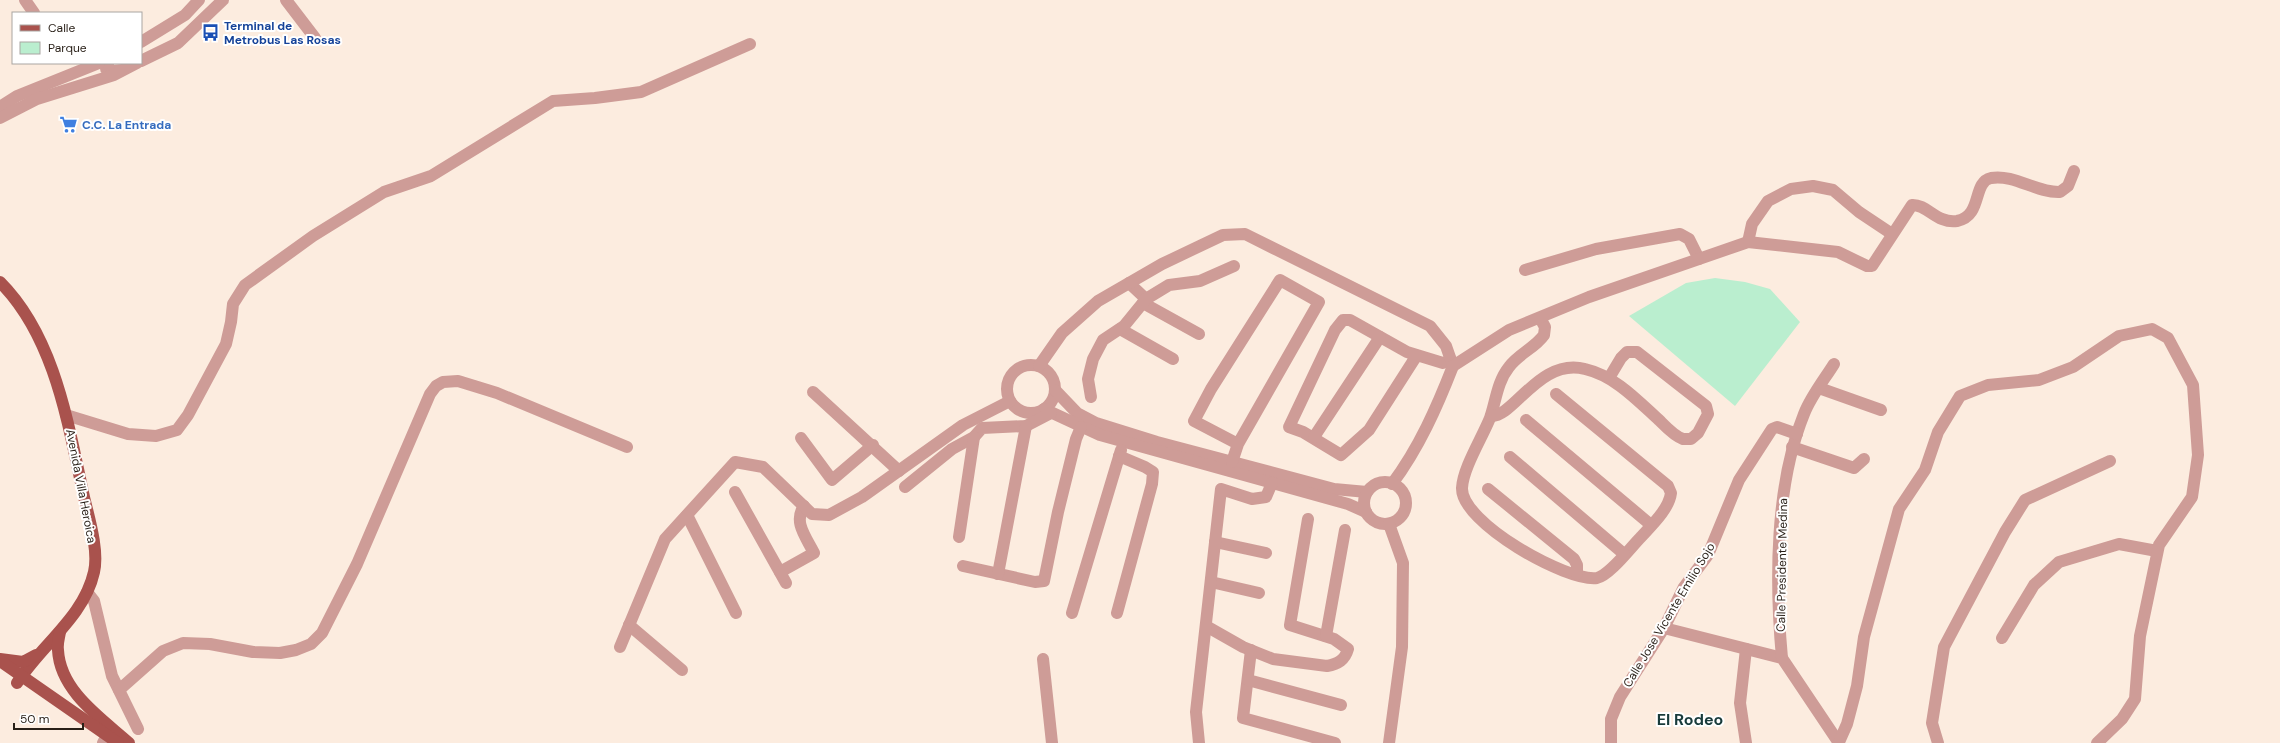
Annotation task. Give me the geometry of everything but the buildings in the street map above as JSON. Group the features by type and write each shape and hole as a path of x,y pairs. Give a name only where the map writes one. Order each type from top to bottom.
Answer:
{"main road":[{"name":"Avenida Villa Heroica","path":"0,282 23,309 37,336 62,393 93,540 95,570 87,592 60,632 40,652 19,680"},
{"path":"60,632 58,650 63,676 81,700 129,743"},
{"path":"0,660 23,662 40,652"},
{"path":"0,660 19,680 104,742"},
{"path":"0,671 19,680 118,743"}],"street":[{"path":"25,0 33,12"},
{"path":"142,41 185,15 200,0"},
{"path":"142,61 178,43 223,0"},
{"path":"286,0 315,38"},
{"path":"66,415 128,434 156,436 176,430 188,415 226,344 231,322 232,304 246,285 313,236 384,192 431,176 553,101 595,98 641,92 750,44"},
{"path":"0,107 17,96 75,67 93,64"},
{"path":"108,64 106,69 112,72 123,70"},
{"path":"0,118 37,99 114,75 135,64"},
{"path":"75,67 83,84"},
{"path":"1417,355 1369,430 1341,455 1314,437 1289,427 1335,330 1343,320 1350,320 1407,352 1444,363 1452,363 1509,330 1589,297 1748,242 1838,252 1869,267 1876,262 1892,234 1912,205 1919,206 1941,219 1957,220 1970,214 1977,201 1981,185 1986,180 1998,178 2016,180 2060,192 2068,186 2074,171"},
{"path":"1748,242 1752,224 1768,202 1791,189 1813,186 1826,187 1833,190 1859,212 1892,234"},
{"path":"1039,366 1062,333 1098,301 1162,264 1223,235 1245,234 1430,326 1446,346 1452,363 1442,393 1409,461 1392,484"},
{"path":"1525,270 1596,249 1680,234 1689,239 1699,259"},
{"path":"1091,397 1088,378 1094,359 1103,340 1120,329 1144,301 1169,285 1200,281 1234,266"},
{"path":"1232,462 1238,444 1319,302 1280,280 1211,389 1194,421 1238,444"},
{"path":"1129,283 1144,301 1200,334"},
{"path":"1540,318 1545,327 1544,335 1508,367 1497,392 1490,416 1463,481 1462,491 1465,502 1481,521 1505,541 1554,566 1591,578 1599,577 1608,572 1651,525 1668,502 1671,493 1670,488 1556,394"},
{"path":"1120,329 1173,359"},
{"path":"1839,743 1847,724 1857,686 1864,637 1899,509 1926,470 1938,432 1960,396 1988,385 2039,380 2073,367 2119,336 2152,329 2168,338 2193,385 2198,455 2192,497 2159,545 2140,636 2135,699 2122,719 2098,743"},
{"path":"1314,437 1380,337"},
{"path":"1490,416 1501,413 1538,380 1566,368 1585,369 1608,378 1630,394 1677,436 1683,439 1692,439 1698,433 1708,414 1706,406 1638,352 1630,351 1624,355 1608,378"},
{"name":"Calle Presidente Medina","path":"1782,658 1779,621 1781,510 1792,447 1804,412 1834,364"},
{"path":"1366,512 1364,505 1367,492 1378,483 1392,484 1402,492 1406,505 1400,517 1389,524 1375,522 1366,512 1348,504 1124,442 1081,427 1048,411 1022,411 1010,401 1007,385 1013,374 1023,367 1039,366 1051,376 1056,390 1077,413 1096,423 1232,462 1334,489 1367,492"},
{"path":"119,690 163,651 183,643 210,644 253,652 280,653 296,650 312,644 322,633 356,564 430,394 436,386 443,382 458,381 497,393 626,447"},
{"path":"1819,388 1881,410"},
{"path":"905,487 952,449 974,438 982,428 1026,426 1048,411 1056,390"},
{"path":"813,392 873,445 899,471"},
{"path":"620,647 665,539 735,462 763,467 812,514 829,515 862,497 962,425 1010,401"},
{"path":"1526,420 1651,525"},
{"path":"998,574 1026,426"},
{"path":"963,566 1035,582 1044,581 1060,505 1076,439 1081,427"},
{"name":"Calle Jose Vicente Emilio Sojo","path":"1611,743 1611,719 1620,697 1664,628 1684,586 1711,550 1739,480 1772,429 1777,427 1797,434"},
{"path":"801,438 832,480 873,445"},
{"path":"959,537 974,438"},
{"path":"1072,613 1124,442"},
{"path":"1792,447 1854,468 1864,459"},
{"path":"1117,613 1152,484 1153,472 1140,464 1119,456"},
{"path":"1510,457 1624,554"},
{"path":"1938,743 1932,723 1944,647 2005,532 2025,500 2110,461"},
{"path":"1199,743 1196,712 1221,489 1252,499 1266,497 1272,483"},
{"path":"1488,489 1574,559 1577,565 1577,574"},
{"path":"735,492 786,583"},
{"path":"780,572 814,553 799,523 799,513 804,506"},
{"path":"687,515 736,613"},
{"path":"1206,626 1251,650 1273,658 1328,666 1336,664 1346,657 1348,649 1345,645 1326,636 1290,625 1308,519"},
{"path":"1389,524 1403,563 1402,647 1389,743"},
{"path":"1326,636 1345,530"},
{"path":"1215,542 1266,553"},
{"path":"2002,638 2034,585 2059,562 2118,544 2158,550"},
{"path":"1211,582 1259,593"},
{"path":"87,592 94,601 112,676 138,729"},
{"path":"629,625 682,670"},
{"path":"1664,628 1782,658 1839,743"},
{"path":"1746,649 1740,711 1746,743"},
{"path":"1251,650 1243,718 1335,743"},
{"path":"1043,659 1052,743"},
{"path":"1248,680 1341,705"}],"green space":[{"path":"1715,278 1745,282 1770,289 1800,322 1735,406 1629,316 1686,283"}],"place":[{"name":"Terminal de Metrobus Las Rosas","path":"211,33"},
{"name":"C.C. La Entrada","path":"69,125"}],"district":[{"name":"El Rodeo","path":"1690,719"}]}
